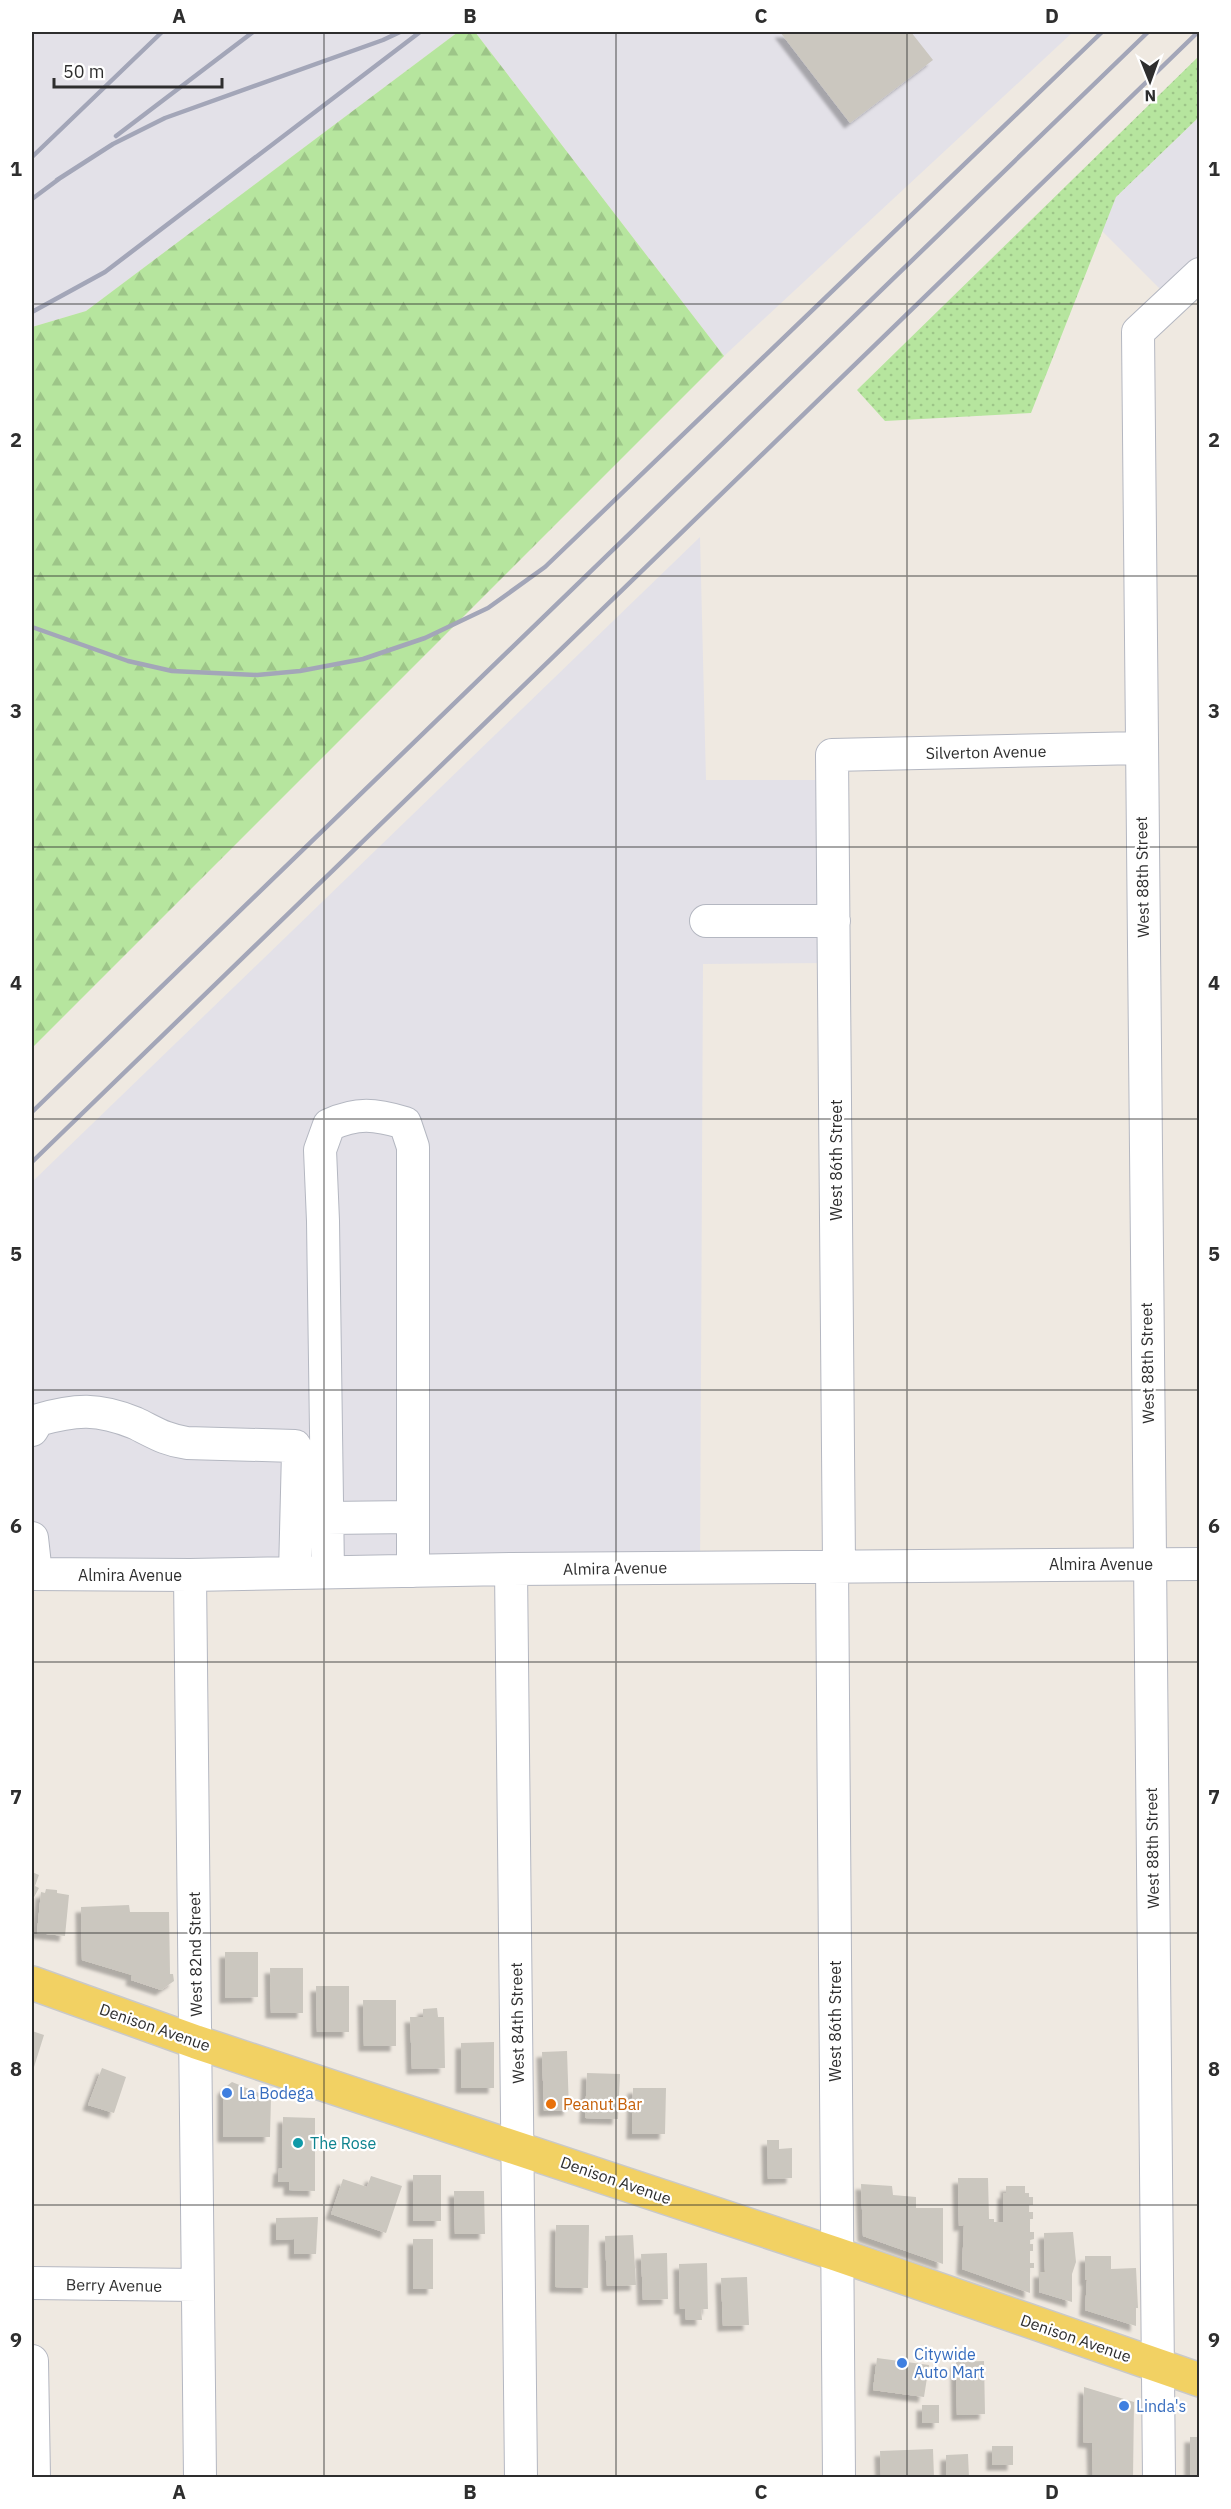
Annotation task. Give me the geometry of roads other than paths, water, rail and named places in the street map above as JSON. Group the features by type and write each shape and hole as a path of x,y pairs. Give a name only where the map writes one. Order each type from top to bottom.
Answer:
{"main road":[{"name":"Denison Avenue","path":"32,1983 196,2042 836,2254 1200,2380"}],"street":[{"name":"West 88th Street","path":"1159,2478 1140,748 1138,332 1200,274"},
{"name":"Silverton Avenue","path":"832,755 1140,748"},
{"name":"West 86th Street","path":"832,755 836,2254 839,2478"},
{"path":"706,921 834,921"},
{"path":"328,1572 320,1150 329,1125 349,1116 380,1115 405,1123 413,1147 413,1571"},
{"path":"32,1430 38,1420 87,1410 134,1423 170,1441 295,1446 298,1452 295,1573"},
{"path":"327,1518 412,1517"},
{"path":"32,1538 34,1574"},
{"name":"Almira Avenue","path":"34,1574 190,1575 835,1565 1200,1564"},
{"name":"West 84th Street","path":"510,1569 521,2478"},
{"name":"West 82nd Street","path":"190,1575 200,2478"},
{"name":"Berry Avenue","path":"32,2283 197,2285"},
{"path":"32,2361 34,2478"}],"railway":[{"path":"32,157 162,32"},
{"path":"116,136 253,32"},
{"path":"57,180 113,144 165,118 400,32"},
{"path":"32,312 105,272 420,32"},
{"path":"32,627 128,661 172,671 257,675 300,671 363,659 425,638 488,608 545,567 1102,32"},
{"path":"32,1112 1148,32"},
{"path":"32,1162 1198,32"},
{"path":"32,199 63,176"}],"place":[{"name":"La Bodega","path":"227,2093"},
{"name":"Peanut Bar","path":"551,2104"},
{"name":"The Rose","path":"298,2143"},
{"name":"Citywide Auto Mart","path":"902,2363"},
{"name":"Linda's","path":"1124,2406"}]}
